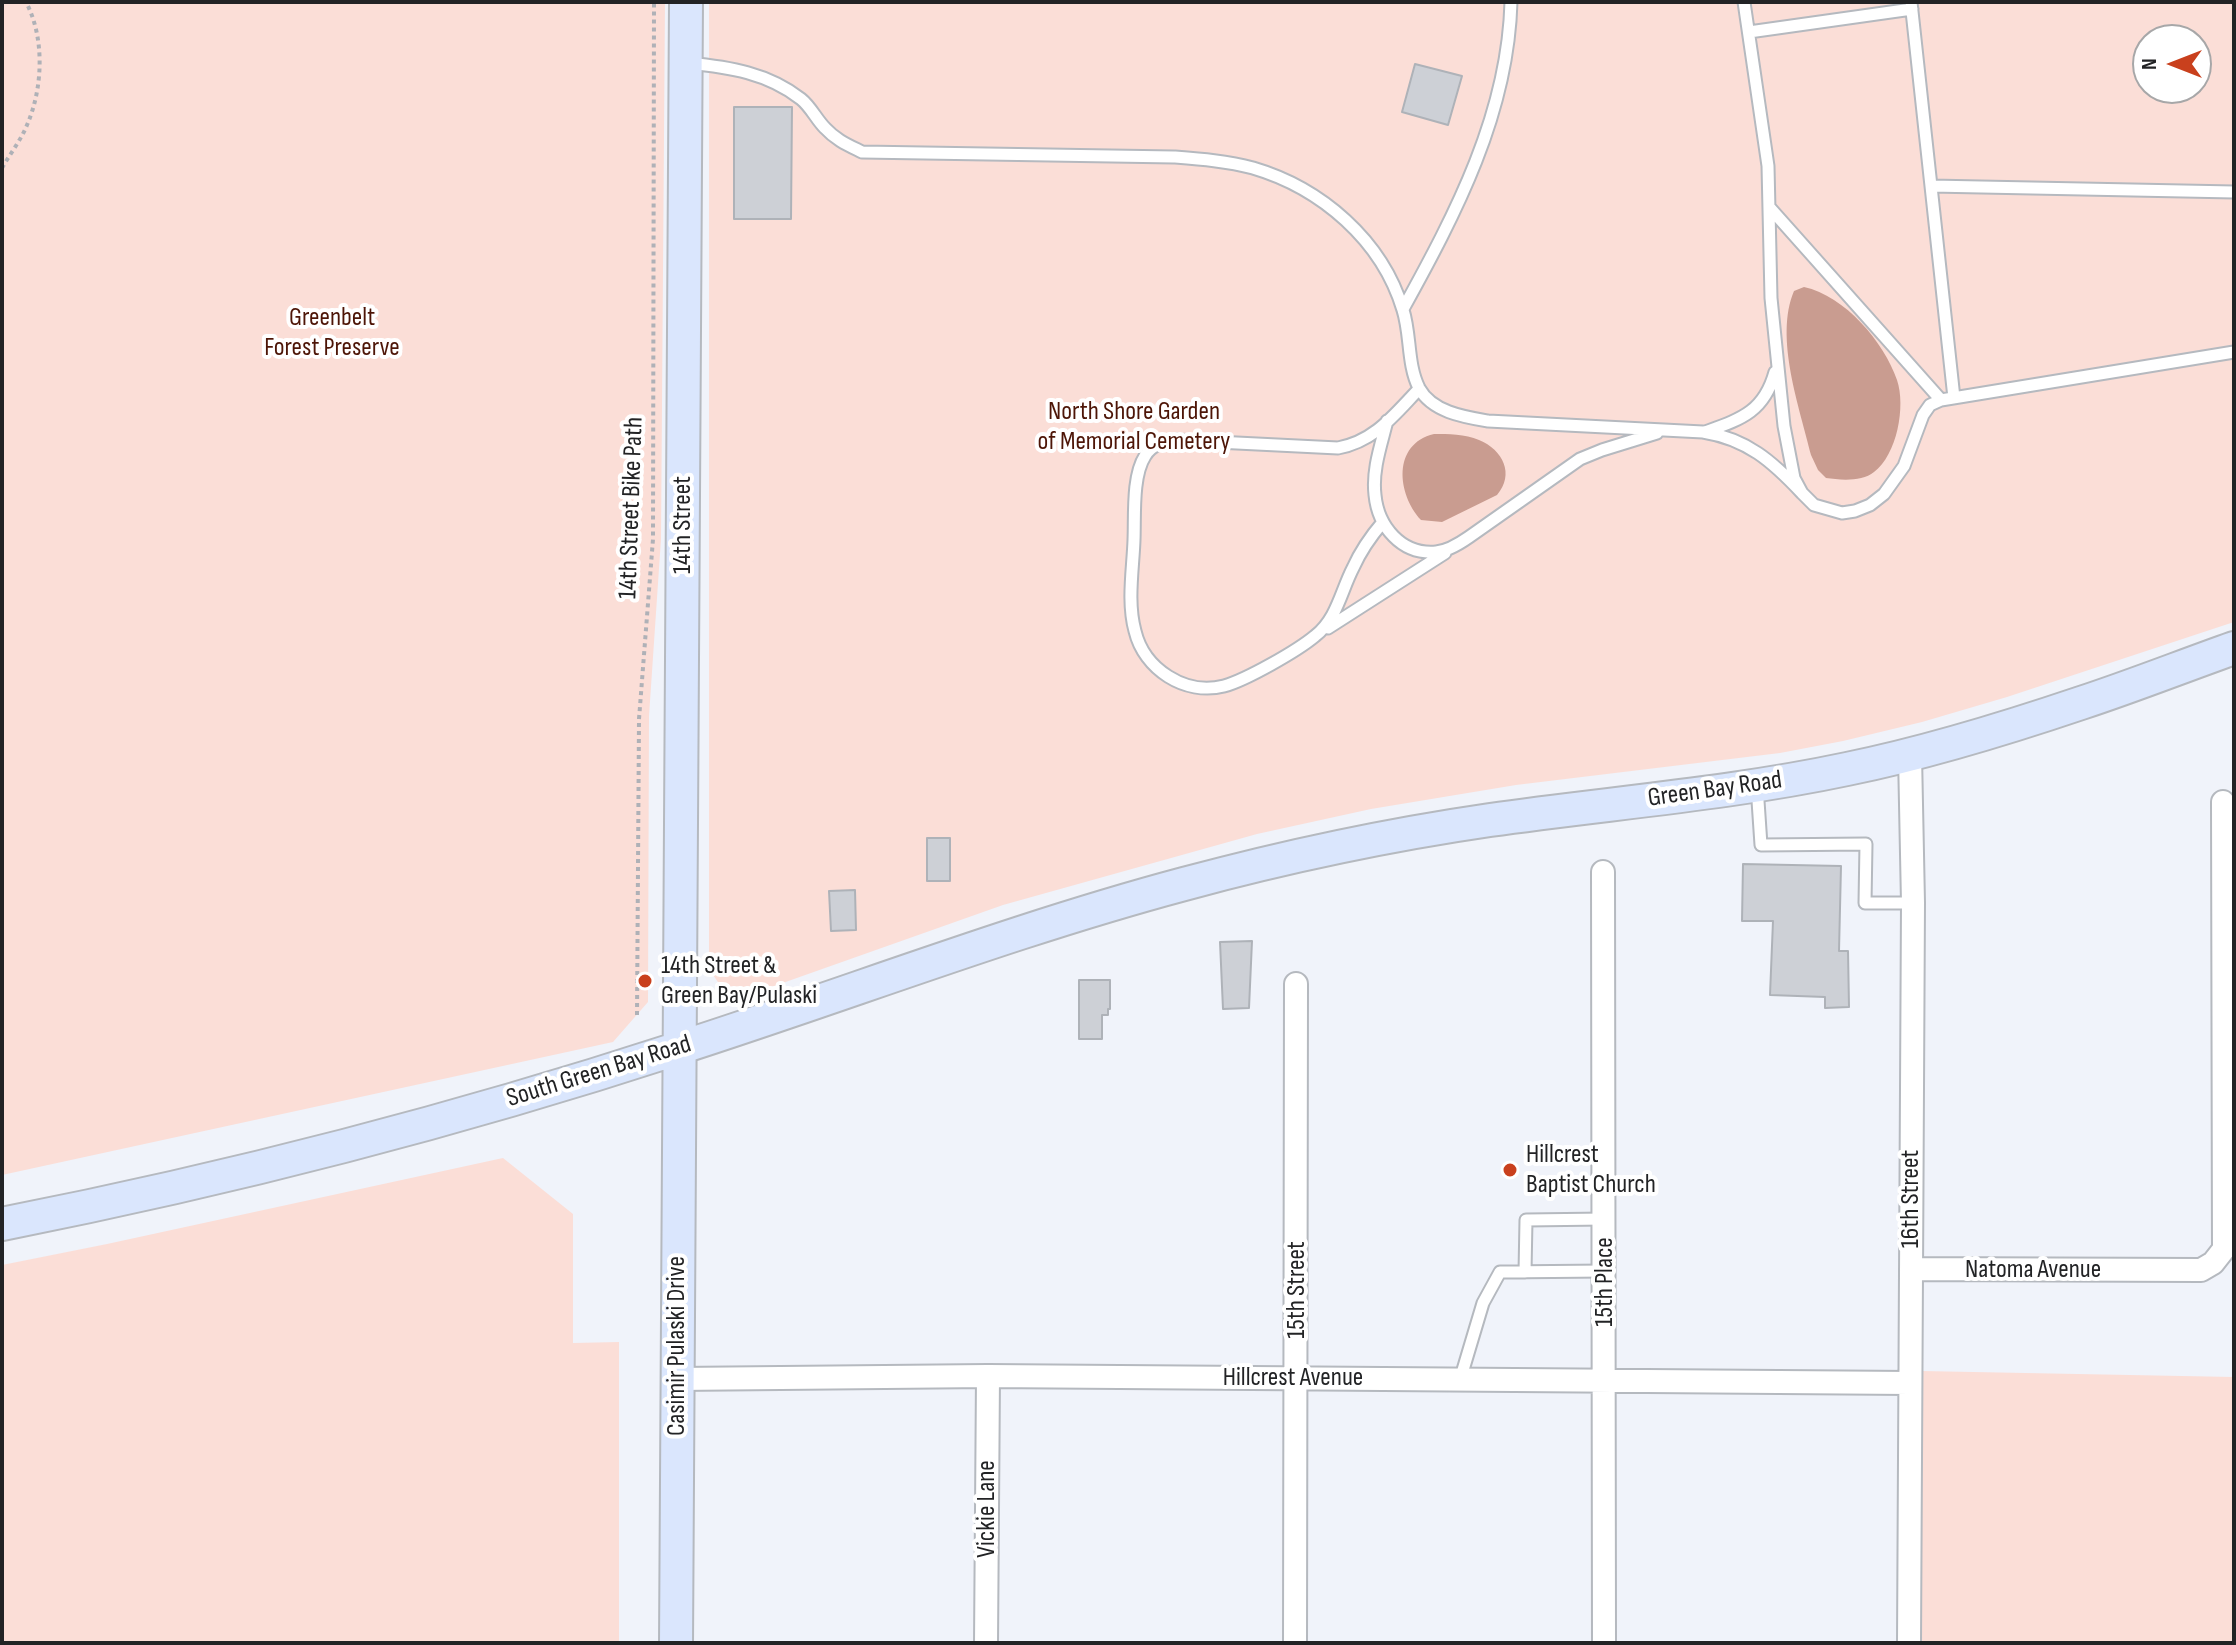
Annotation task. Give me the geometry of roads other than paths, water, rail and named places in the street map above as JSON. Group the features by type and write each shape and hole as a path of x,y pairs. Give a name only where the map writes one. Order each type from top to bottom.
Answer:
{"main road":[{"name":"14th Street","path":"680,1048 686,2"},
{"name":"Green Bay Road","path":"1185,883 1320,851 1481,821 1757,786 1910,755 2085,702 2234,648"},
{"name":"South Green Bay Road","path":"2,1224 367,1140 567,1084 1006,938 1185,883"},
{"name":"Casimir Pulaski Drive","path":"676,1643 680,1048"}],"street":[{"name":"16th Street","path":"1909,1643 1913,903 1910,755"},
{"name":"Natoma Avenue","path":"1911,1269 2201,1270 2213,1263 2224,1249 2229,1162 2223,802"},
{"name":"15th Place","path":"1603,872 1604,1643"},
{"name":"15th Street","path":"1295,1643 1296,984"},
{"name":"Hillcrest Avenue","path":"677,1379 988,1376 1910,1383"},
{"name":"Vickie Lane","path":"986,1643 988,1376"}],"lane":[{"path":"1403,309 1431,259 1476,162 1496,107 1508,44 1511,2"},
{"path":"1744,2 1768,166 1771,298 1784,426 1794,478 1802,493"},
{"path":"1749,32 1912,6 1954,398"},
{"path":"686,62 724,66 784,88 804,101 825,128 842,143 862,152 1174,157 1252,168 1288,181 1318,197 1363,238 1381,263 1403,309 1413,372 1419,389 1440,408 1461,417 1488,421 1720,435 1761,453 1814,505 1842,513 1870,505 1884,494 1904,466 1923,415 1930,405 1941,400 2234,352"},
{"path":"1931,186 2234,192"},
{"path":"1770,208 1941,400"},
{"path":"1703,432 1733,422 1764,400 1777,363"},
{"path":"1419,389 1369,438 1353,445 1338,448 1176,440 1152,447 1144,456 1137,482 1131,610 1141,647 1159,671 1184,684 1212,688 1225,686 1315,637 1452,548 1580,459 1668,430"},
{"path":"1388,421 1378,455 1375,484 1377,508 1388,532 1409,547 1436,552 1452,548"},
{"path":"1315,637 1328,623 1360,554 1383,522"},
{"path":"1757,786 1761,845 1866,844 1865,903 1913,903"},
{"path":"1525,1272 1526,1220 1605,1219"},
{"path":"1460,1380 1483,1303 1500,1272 1605,1271"}],"place":[{"name":"14th Street & Green Bay/Pulaski","path":"645,981"},
{"name":"Hillcrest Baptist Church","path":"1510,1170"}],"park label":[{"name":"Greenbelt Forest Preserve","path":"332,333"},
{"name":"North Shore Garden of Memorial Cemetery","path":"1134,427"}]}
